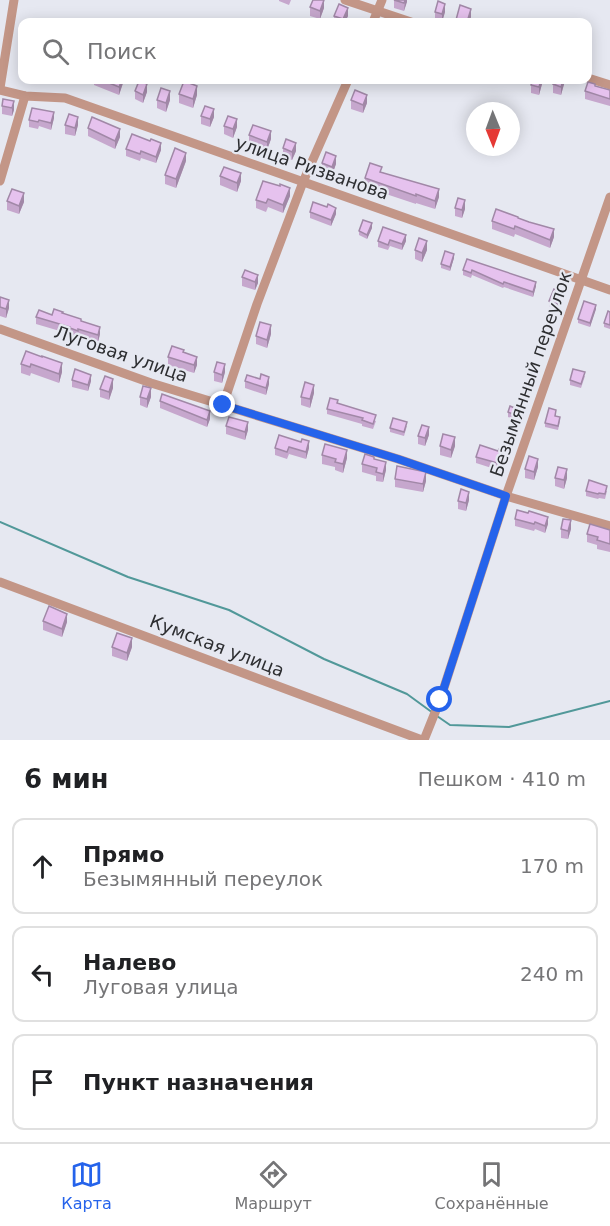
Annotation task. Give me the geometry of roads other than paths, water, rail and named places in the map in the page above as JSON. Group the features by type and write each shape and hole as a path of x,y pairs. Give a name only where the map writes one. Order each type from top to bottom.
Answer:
{"street":[{"path":"0,89 14,0"},
{"path":"345,0 397,18"},
{"path":"375,18 382,0"},
{"path":"592,79 610,85"},
{"path":"223,405 257,304 303,182 346,84"},
{"name":"улица Ризванова","path":"0,89 24,96 65,98 610,290"},
{"path":"0,181 24,96"},
{"name":"Безымянный переулок","path":"423,740 440,700 506,496 610,197"},
{"name":"Луговая улица","path":"0,329 151,383 398,459 506,496 610,526"},
{"name":"Кумская улица","path":"0,582 423,740"}],"waterway":[{"path":"0,522 128,577 229,610 324,659 407,694 433,713"},
{"path":"437,716 450,725 509,727 610,701"}]}
